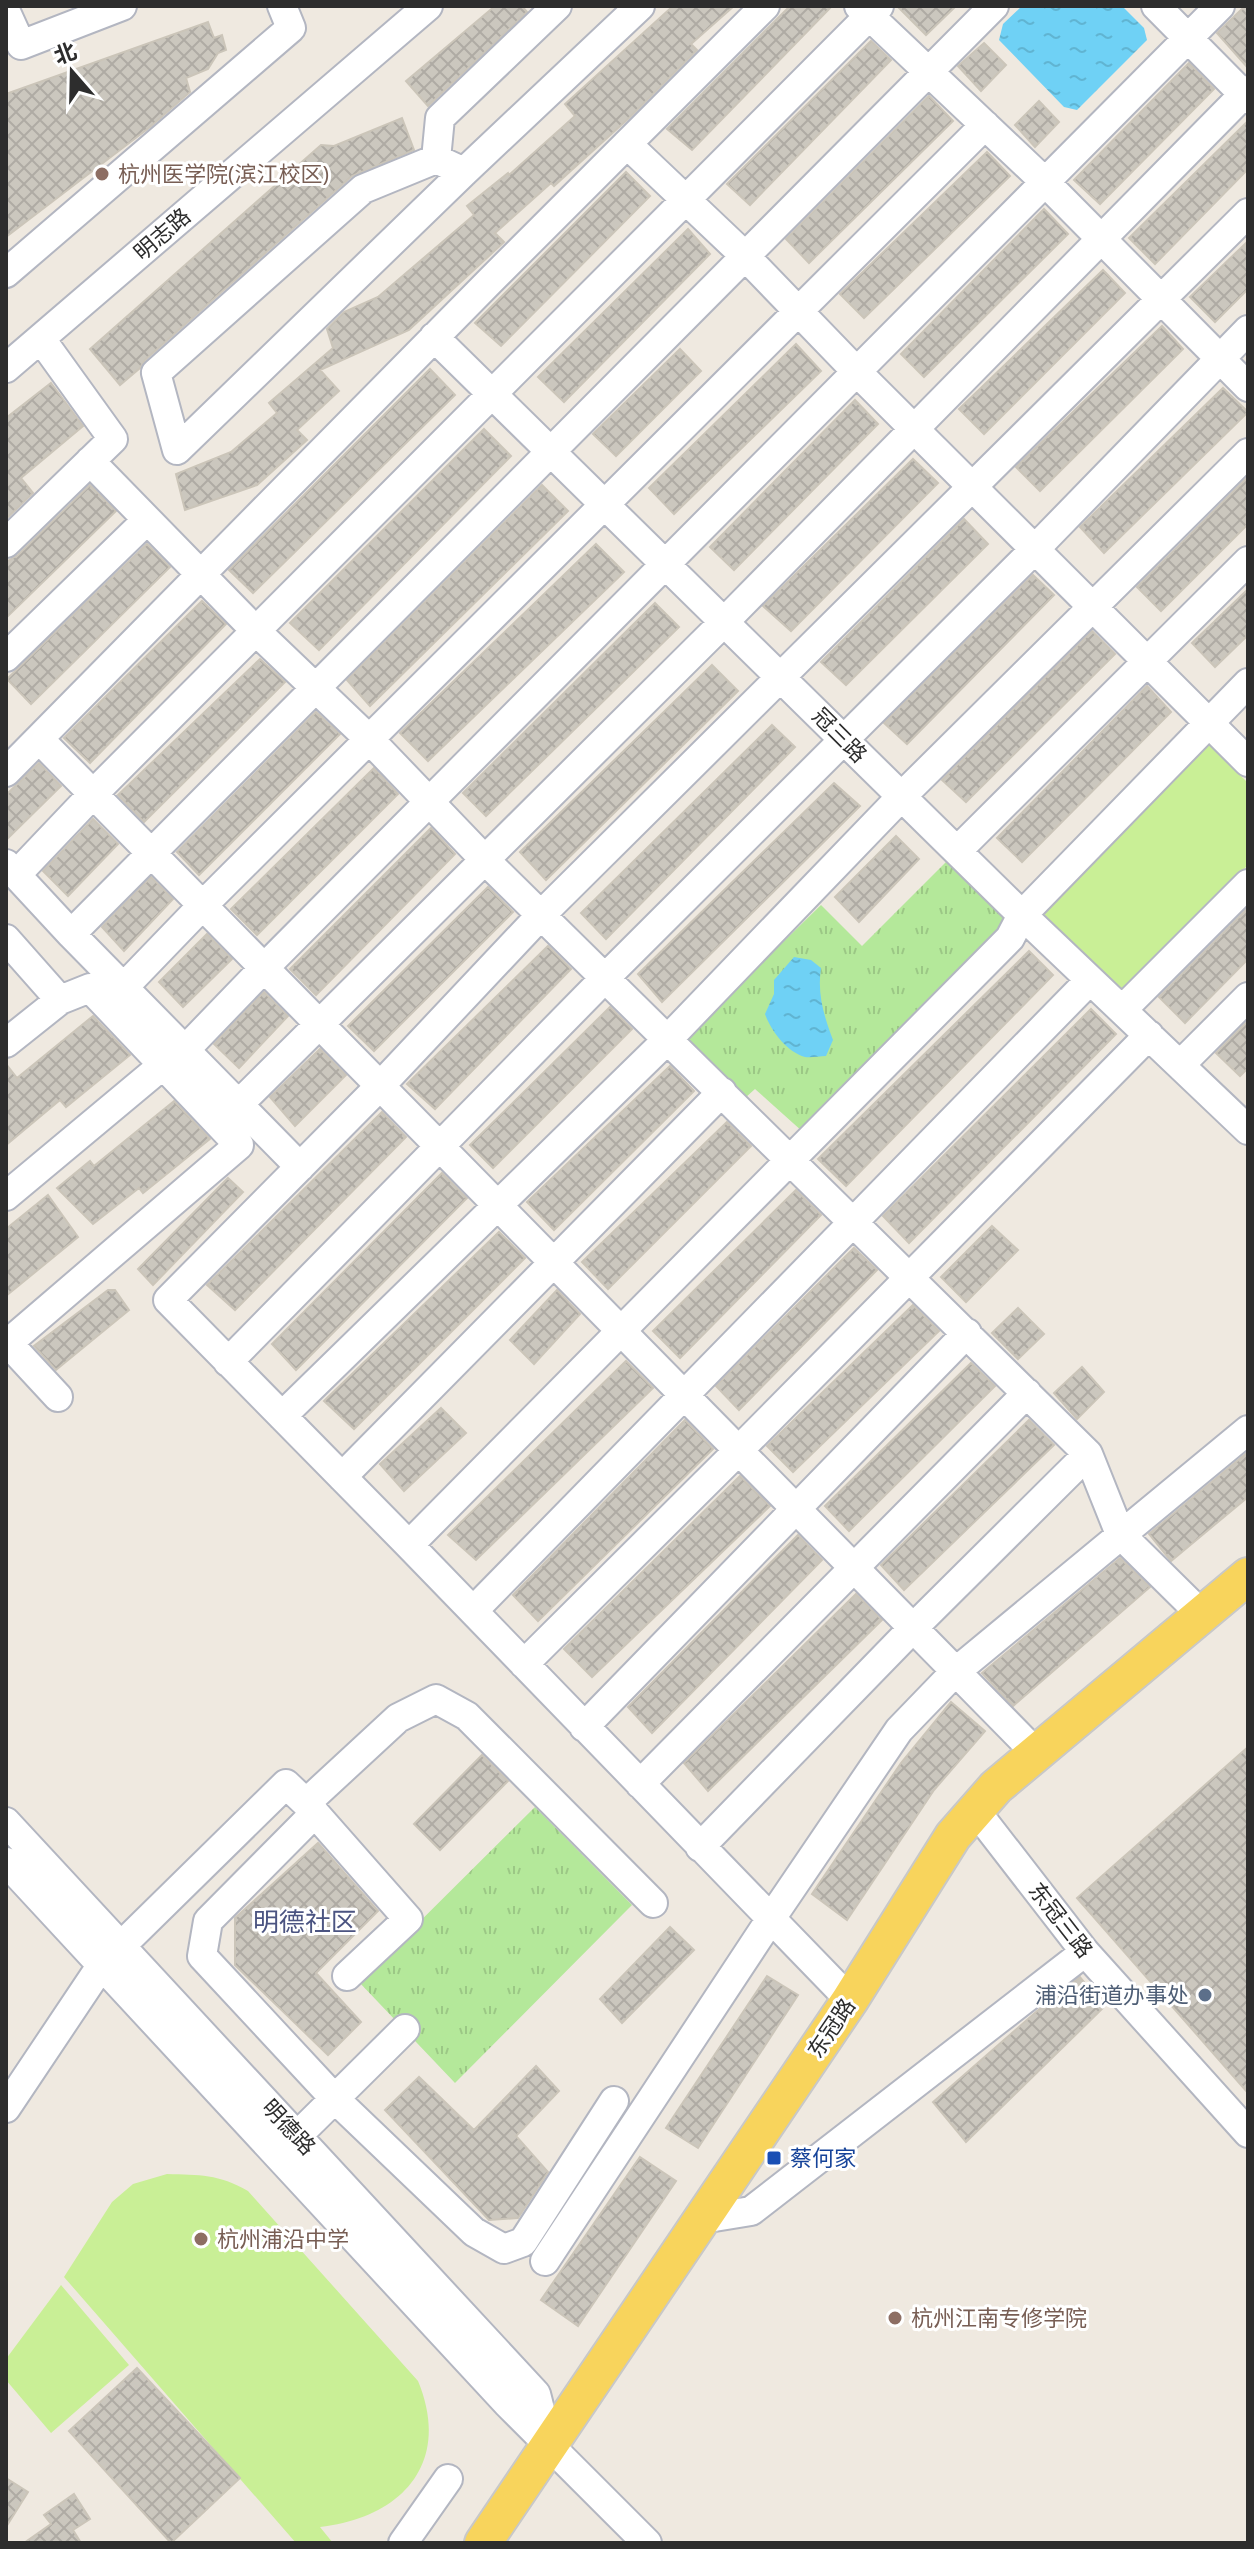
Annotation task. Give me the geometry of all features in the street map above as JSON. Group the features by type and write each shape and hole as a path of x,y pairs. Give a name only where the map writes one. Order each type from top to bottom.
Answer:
{"main road":[{"name":"东冠路","path":"483,2543 850,2000 953,1836 996,1787 1248,1576"}],"street":[{"path":"6,12 21,45 122,6"},
{"path":"6,273 291,28 282,6"},
{"name":"明志路","path":"6,368 428,6"},
{"path":"436,159 440,118 557,6"},
{"path":"464,172 436,159 363,189 156,373 177,450 640,6"},
{"path":"6,772 765,6"},
{"path":"71,934 994,6"},
{"path":"238,1105 725,621 1246,94 1156,6"},
{"path":"6,1196 174,1058 1220,6"},
{"path":"58,1397 7,1342 239,1145 123,988 11,869 92,795 256,631 686,199 869,9 1248,387"},
{"path":"123,988 985,125"},
{"path":"627,144 745,256 797,312 1248,762"},
{"path":"850,2000 168,1300 380,1086 541,915 1248,213"},
{"path":"228,1362 605,978 1035,549 1248,330"},
{"name":"冠三路","path":"434,337 1022,915 1180,1065 1244,1117"},
{"path":"6,543 113,439 41,339"},
{"path":"282,1416 668,1039 902,796 1248,453"},
{"path":"90,461 256,631 369,739 485,860 1088,1454 1120,1534 1201,1614"},
{"path":"6,657 147,520"},
{"path":"957,851 1248,561"},
{"path":"409,1545 1010,938 1022,915 1248,683"},
{"path":"39,739 1036,1753"},
{"path":"1122,1010 1248,884"},
{"path":"6,939 60,1000"},
{"path":"473,1611 1090,980"},
{"path":"6,1043 60,1000 90,988 174,1058 238,1105 300,1167"},
{"path":"1180,1065 1248,997"},
{"path":"524,1664 1149,1035"},
{"path":"342,1477 722,1092"},
{"path":"584,1727 967,1333"},
{"path":"640,1784 1027,1393"},
{"path":"545,2261 899,1730 954,1673 1248,1430"},
{"path":"700,1847 1088,1454"},
{"path":"614,2101 523,2242 504,2249 474,2232 335,2099 202,1956 208,1921 398,1718 436,1699 467,1716 653,1903"},
{"path":"6,2108 111,1956 286,1784 311,1808 408,1919 347,1976"},
{"name":"东冠三路","path":"975,1810 1085,1952 1248,2133"},
{"name":"明德路","path":"6,1822 111,1956 549,2446 647,2543"},
{"name":"明德路","path":"6,1862 111,1956 297,2136 536,2394 549,2446"},
{"path":"702,2219 751,2211 1085,1952"},
{"path":"297,2136 405,2029"},
{"path":"403,2543 448,2479"}],"green space":[{"path":"1207,742 1248,783 1248,865 1120,990 1039,909"},
{"path":"947,861 1008,918 1002,931 803,1132 755,1089 745,1098 685,1038 821,905 862,946"},
{"path":"535,1807 632,1905 455,2083 359,1982"},
{"path":"167,2174 218,2178 248,2191 418,2381 427,2410 429,2437 424,2461 412,2481 396,2498 375,2512 349,2522 320,2527 333,2543 296,2543 64,2277 112,2202 133,2184"},
{"path":"61,2285 129,2365 51,2433 6,2380 6,2359"}],"water":[{"path":"1022,6 1122,6 1144,28 1147,40 1077,110 1064,107 999,40 1003,24"},
{"path":"794,957 811,960 821,968 822,1005 833,1040 826,1056 805,1057 792,1051 776,1034 765,1014 774,994 774,980"}],"building":[{"path":"495,6 522,6 527,12 428,106 406,81"},
{"path":"673,6 734,6 691,44 697,50 629,118 554,186 551,183 495,233 504,242 409,330 320,370 339,391 297,430 307,440 257,485 185,510 176,474 231,452 277,413 269,403 333,348 327,329 344,312 378,297 474,215 467,206 509,175 575,116 565,104"},
{"path":"790,6 832,6 692,150 667,129"},
{"path":"897,6 956,6 926,35"},
{"path":"1248,6 1248,68 1217,33"},
{"path":"208,22 214,38 222,35 226,50 218,53 208,69 186,78 190,92 150,127 6,237 6,94"},
{"path":"871,41 891,60 750,205 727,184"},
{"path":"984,43 1006,65 981,91 958,66"},
{"path":"1189,63 1214,89 1100,204 1074,180"},
{"path":"929,96 953,121 809,263 786,239"},
{"path":"1039,101 1059,122 1035,147 1015,125"},
{"path":"402,118 414,150 352,176 120,385 90,349 321,145 334,146"},
{"path":"1248,121 1248,169 1155,264 1129,238"},
{"path":"987,152 1010,176 864,318 840,294"},
{"path":"626,172 650,196 501,346 475,323"},
{"path":"1044,209 1068,234 924,377 901,354"},
{"path":"688,229 710,254 564,402 538,377"},
{"path":"1248,241 1248,289 1215,322 1190,297"},
{"path":"1103,270 1125,293 984,434 959,409"},
{"path":"1162,326 1183,349 1040,491 1016,467"},
{"path":"796,344 821,371 674,514 649,488"},
{"path":"680,349 701,371 616,456 593,434"},
{"path":"430,369 455,395 253,593 229,570"},
{"path":"51,383 83,426 21,478 33,493 6,519 6,418"},
{"path":"1223,388 1248,412 1104,553 1080,527"},
{"path":"855,400 878,424 734,570 710,547"},
{"path":"484,429 511,456 319,650 290,623"},
{"path":"913,459 938,483 791,631 763,606"},
{"path":"1248,477 1248,524 1161,611 1137,587"},
{"path":"90,485 116,511 6,618 6,562 18,555"},
{"path":"542,485 568,511 370,706 347,680"},
{"path":"964,519 988,544 846,685 821,662"},
{"path":"147,544 170,567 31,704 7,679"},
{"path":"596,544 624,572 428,761 400,733"},
{"path":"1033,575 1054,595 907,744 884,723"},
{"path":"1248,589 1248,635 1215,667 1192,643"},
{"path":"202,601 226,624 90,763 64,738"},
{"path":"655,603 679,627 486,816 463,793"},
{"path":"1092,631 1115,654 966,802 942,780"},
{"path":"260,659 285,682 144,822 118,795"},
{"path":"712,665 738,691 546,880 520,852"},
{"path":"1147,686 1171,712 1022,862 997,838"},
{"path":"316,712 340,734 199,875 177,852"},
{"path":"772,725 795,747 606,939 581,913"},
{"path":"39,763 61,786 6,840 6,795"},
{"path":"374,768 398,794 257,935 231,909"},
{"path":"834,783 860,806 662,1002 638,974"},
{"path":"93,819 118,844 68,896 43,871"},
{"path":"431,828 455,854 316,995 290,969"},
{"path":"896,836 919,859 859,922 835,897"},
{"path":"151,877 173,899 124,951 102,927"},
{"path":"488,887 513,912 374,1051 348,1026"},
{"path":"1248,908 1248,959 1185,1023 1159,997"},
{"path":"207,934 232,959 183,1007 159,982"},
{"path":"548,946 571,969 435,1109 407,1084"},
{"path":"1029,951 1053,975 846,1186 818,1159"},
{"path":"264,992 288,1016 239,1068 214,1044"},
{"path":"610,1007 632,1029 493,1168 470,1145"},
{"path":"1091,1009 1116,1034 909,1243 883,1216"},
{"path":"93,1016 130,1055 66,1107 60,1100 6,1145 6,1064 17,1078"},
{"path":"1248,1021 1248,1068 1240,1076 1216,1053"},
{"path":"320,1049 346,1075 295,1126 270,1097"},
{"path":"670,1066 694,1091 554,1230 527,1202"},
{"path":"174,1101 210,1139 143,1193 139,1188 93,1224 57,1188 90,1161 94,1166"},
{"path":"382,1112 406,1137 235,1310 207,1285"},
{"path":"727,1122 751,1146 608,1289 582,1262"},
{"path":"442,1173 467,1198 296,1370 272,1344"},
{"path":"228,1178 243,1192 153,1285 138,1269"},
{"path":"796,1190 821,1215 680,1358 653,1331"},
{"path":"48,1195 78,1237 6,1296 6,1229"},
{"path":"992,1226 1018,1250 966,1302 941,1277"},
{"path":"499,1232 525,1258 354,1429 324,1401"},
{"path":"854,1248 877,1270 739,1410 716,1386"},
{"path":"108,1290 115,1290 129,1310 56,1370 34,1346"},
{"path":"557,1290 580,1314 534,1364 510,1340"},
{"path":"913,1305 939,1331 793,1472 767,1446"},
{"path":"1018,1308 1044,1334 1018,1359 992,1333"},
{"path":"626,1361 653,1388 476,1560 448,1535"},
{"path":"971,1363 995,1386 849,1531 825,1506"},
{"path":"1082,1367 1104,1392 1077,1419 1054,1393"},
{"path":"441,1408 466,1433 404,1491 380,1464"},
{"path":"685,1420 713,1449 538,1621 513,1595"},
{"path":"1029,1420 1054,1445 904,1590 881,1565"},
{"path":"1248,1452 1248,1497 1171,1561 1149,1534"},
{"path":"740,1476 770,1506 592,1677 564,1649"},
{"path":"798,1535 822,1560 652,1733 628,1707"},
{"path":"1120,1558 1150,1587 1013,1706 982,1673"},
{"path":"856,1594 882,1620 708,1791 684,1763"},
{"path":"951,1702 985,1731 934,1790 847,1920 812,1894 901,1763"},
{"name":"浦沿街道办事处","path":"1248,1747 1248,2093 1077,1898"},
{"path":"482,1755 508,1781 440,1850 414,1824"},
{"path":"318,1843 378,1911 316,1973 361,2022 328,2055 235,1965 235,1918"},
{"path":"670,1927 694,1950 622,2023 600,1999"},
{"path":"767,1976 798,1995 698,2148 666,2128"},
{"path":"1080,1977 1104,2007 966,2142 933,2102"},
{"path":"536,2066 559,2091 516,2136 548,2172 518,2218 489,2220 385,2110 419,2077 474,2130"},
{"path":"640,2157 676,2181 578,2326 541,2300"},
{"path":"137,2368 240,2478 171,2543 69,2431"},
{"path":"6,2478 28,2492 6,2527"},
{"path":"74,2494 90,2519 73,2530 81,2543 24,2543 51,2524 44,2515"}],"place":[{"name":"杭州医学院(滨江校区)","path":"102,174"},
{"name":"浦沿街道办事处","path":"1205,1995"},
{"name":"蔡何家","path":"774,2158"},
{"name":"杭州浦沿中学","path":"201,2239"},
{"name":"杭州江南专修学院","path":"895,2318"}],"district":[{"name":"明德社区","path":"305,1922"}]}
